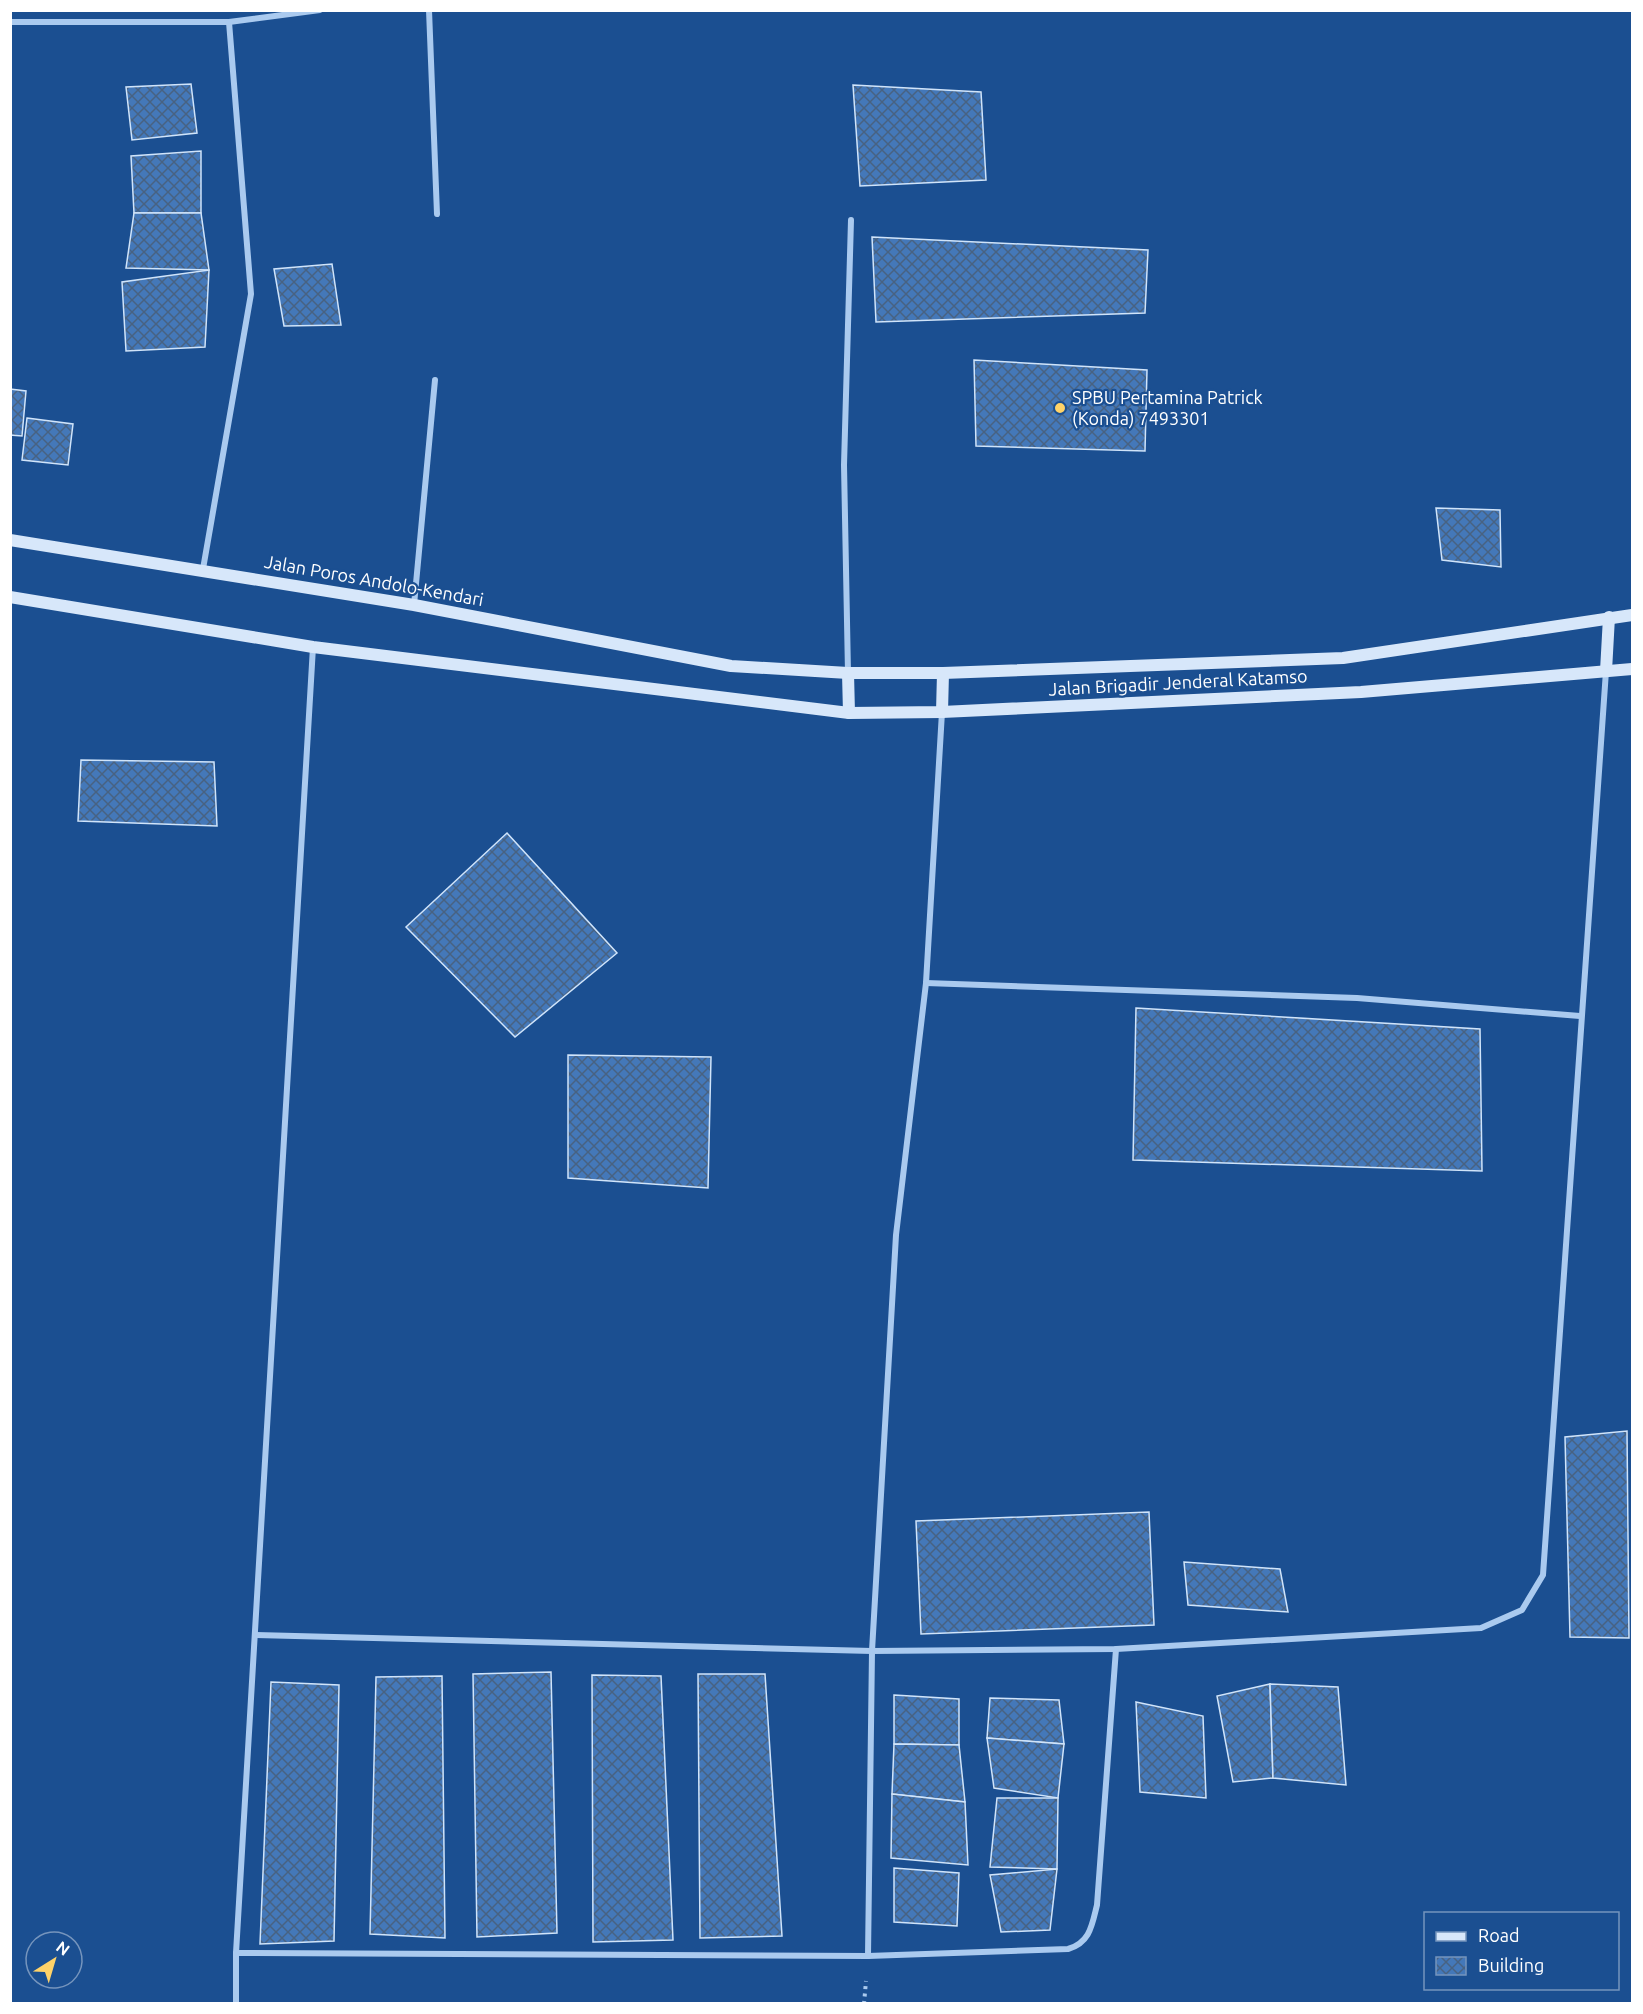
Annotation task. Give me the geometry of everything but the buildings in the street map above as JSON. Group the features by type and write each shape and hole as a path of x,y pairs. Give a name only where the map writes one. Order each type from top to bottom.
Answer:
{"main road":[{"name":"Jalan Poros Andolo-Kendari","path":"10,540 203,569 414,605 731,666"},
{"path":"10,597 313,647"},
{"name":"Jalan Brigadir Jenderal Katamso","path":"731,666 848,673 943,674 1343,658 1632,615"},
{"path":"1606,670 1609,617"},
{"name":"Jalan Brigadir Jenderal Katamso","path":"313,647 849,713 942,712 1361,692 1632,669"},
{"path":"848,673 849,713"},
{"path":"942,712 943,674"}],"street":[{"path":"10,22 229,22 320,10"},
{"path":"429,10 437,214"},
{"path":"203,569 251,294 229,22"},
{"path":"848,673 844,465 851,220"},
{"path":"414,605 435,380"},
{"path":"236,2004 236,1953 313,647"},
{"path":"256,1635 872,1651 1116,1649 1480,1628 1522,1610 1543,1575 1606,670"},
{"path":"868,1956 872,1651 896,1235 926,983 942,712"},
{"path":"926,983 1356,998 1581,1016"},
{"path":"236,1953 868,1956 1068,1949 1080,1946 1085,1940 1097,1905 1116,1649"}],"place":[{"name":"SPBU Pertamina Patrick (Konda) 7493301","path":"1060,408"}]}
